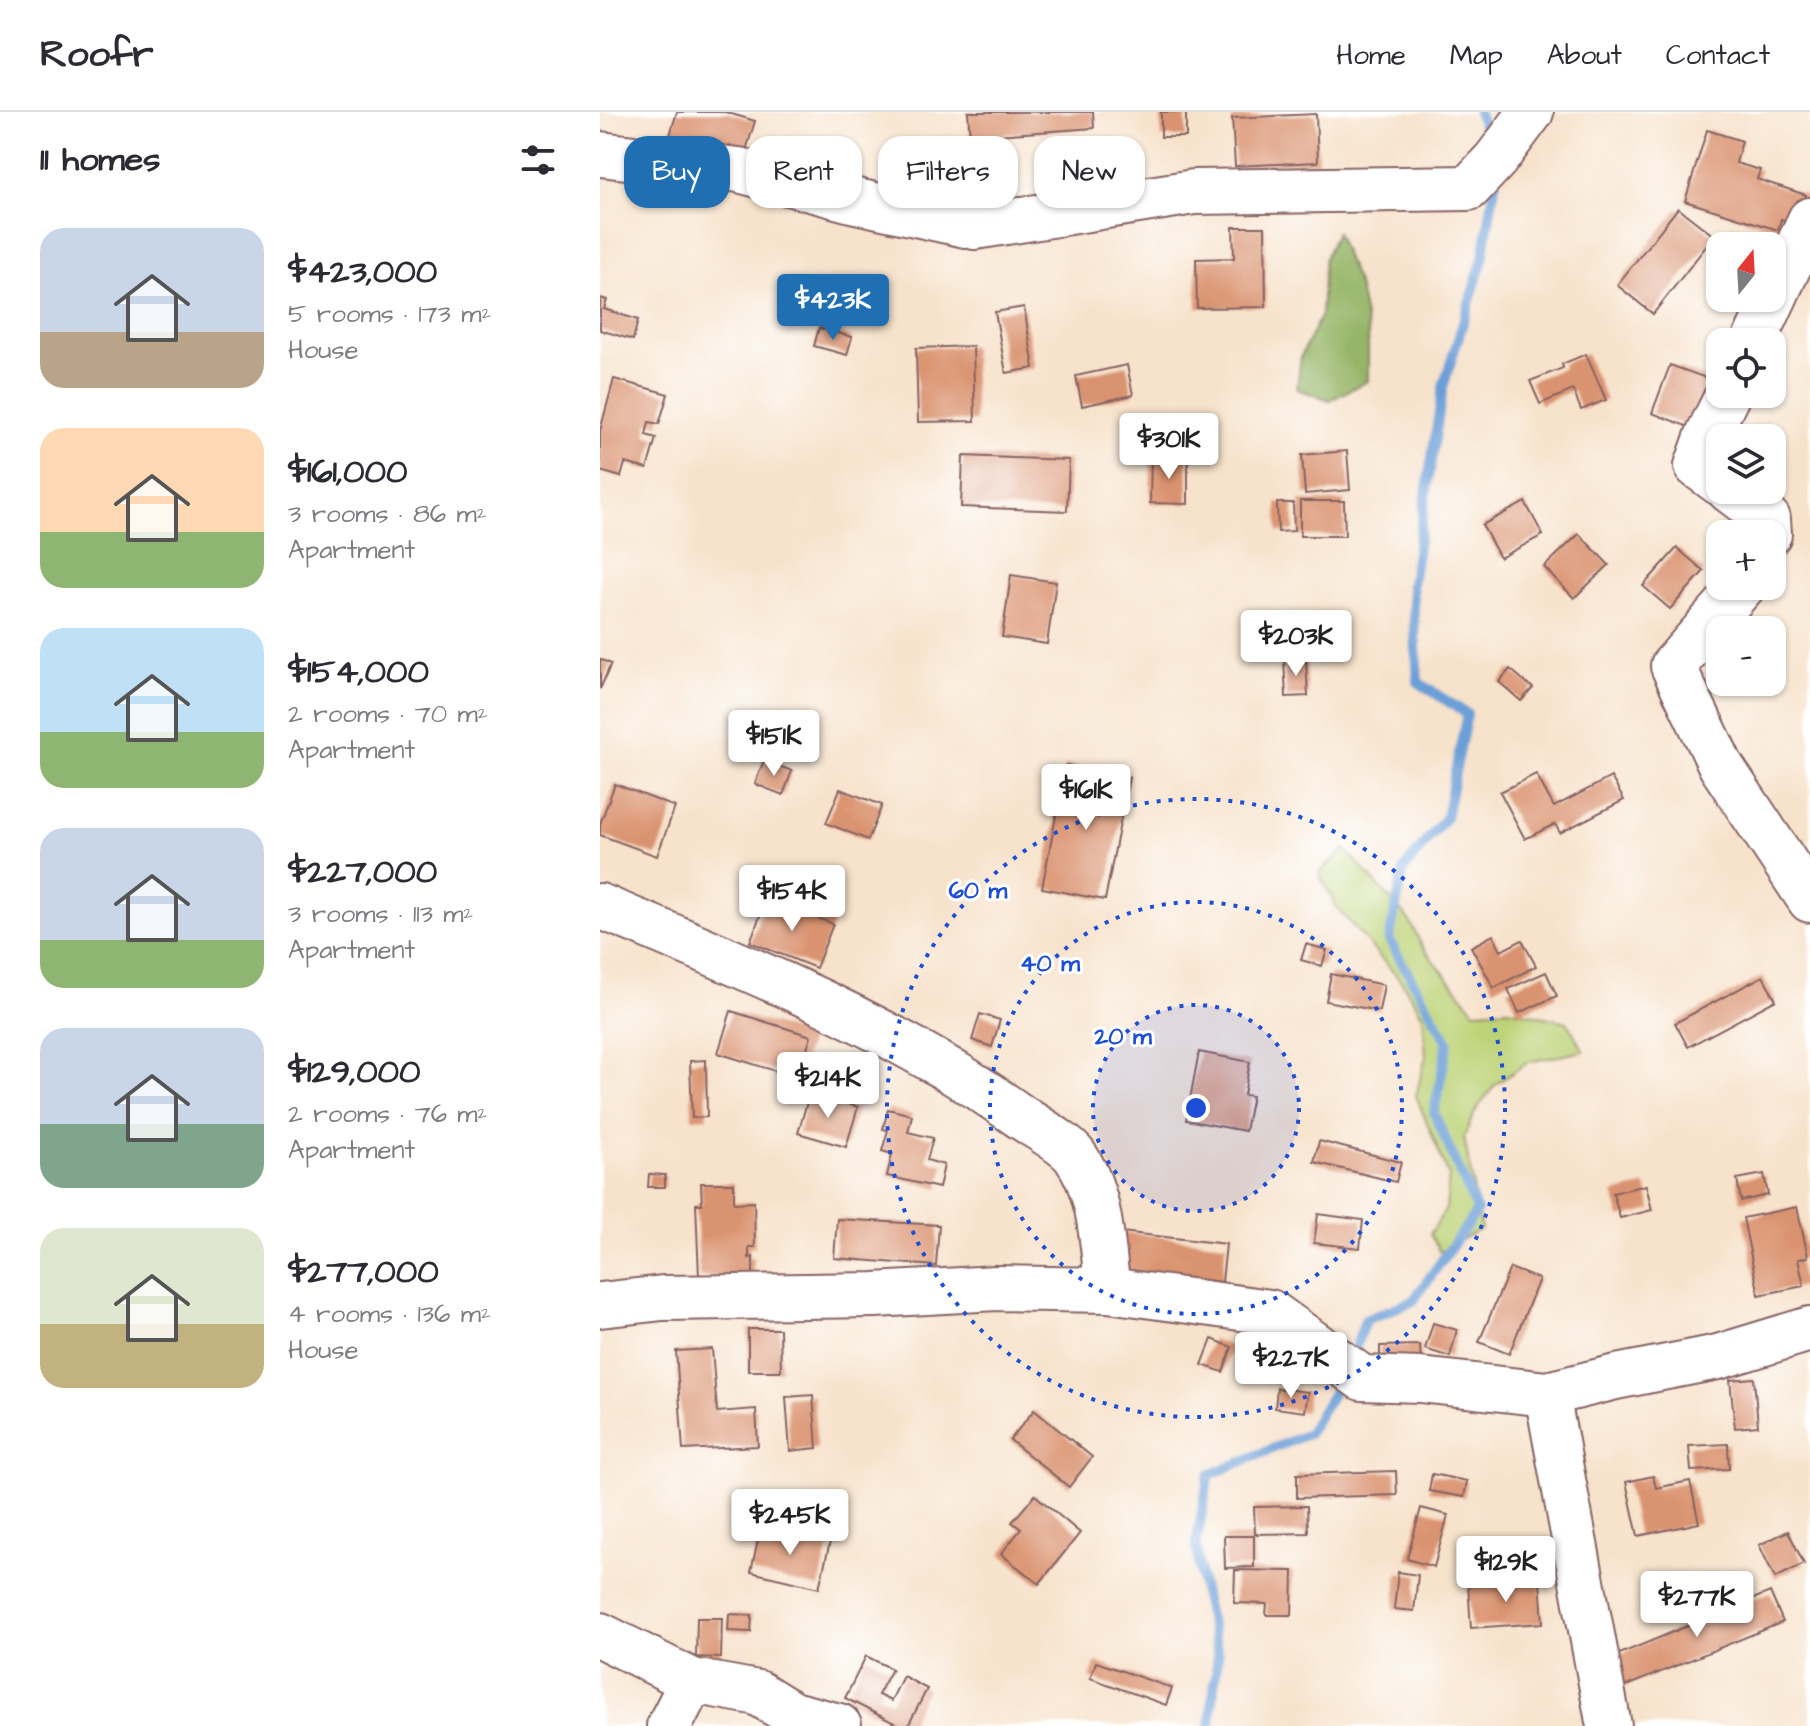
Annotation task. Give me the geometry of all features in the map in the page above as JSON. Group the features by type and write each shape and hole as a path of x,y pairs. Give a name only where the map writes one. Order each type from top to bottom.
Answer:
{"street":[{"path":"600,154 739,170 865,204 975,227 1194,192 1469,188 1496,159 1531,112"},
{"path":"1760,328 1810,220"},
{"path":"1706,445 1697,466 1706,473"},
{"path":"1748,504 1768,520"},
{"path":"1731,600 1673,666 1721,766 1810,900"},
{"path":"600,906 781,982 894,1036 1002,1103 1074,1155 1095,1197 1108,1290"},
{"path":"600,1305 663,1298 875,1295 996,1288 1108,1290 1270,1312 1362,1378 1420,1380 1547,1394 1718,1357 1810,1329"},
{"path":"1547,1394 1609,1726"},
{"path":"600,1635 692,1681 758,1693 792,1714 839,1726"},
{"path":"669,1726 692,1681"}],"green space":[{"path":"1336,232 1359,288 1368,332 1368,381 1330,400 1297,389 1301,356 1321,315 1324,260"},
{"path":"1345,849 1409,920 1423,948 1475,1011 1509,1009 1567,1022 1584,1051 1528,1062 1495,1085 1476,1110 1464,1137 1481,1229 1440,1252 1430,1234 1446,1209 1449,1176 1416,1096 1426,1056 1423,1016 1402,982 1337,908 1319,873"}],"building":[{"path":"677,112 725,112 755,121 750,136 746,136 744,157 730,153 730,136 670,135"},
{"path":"968,112 1093,112 1094,128 970,136"},
{"path":"1161,112 1186,112 1186,137 1161,137"},
{"path":"1316,114 1318,162 1235,166 1232,118"},
{"path":"1707,130 1742,141 1736,163 1760,170 1757,179 1806,195 1797,224 1781,219 1778,230 1685,201"},
{"path":"1678,208 1709,232 1706,232 1706,246 1653,314 1617,285"},
{"path":"1233,227 1265,227 1266,307 1197,308 1196,259 1234,258"},
{"path":"600,298 607,300 604,309 638,320 633,340 600,330"},
{"path":"1024,307 1034,368 1006,373 995,312"},
{"path":"819,328 852,337 847,355 814,346"},
{"path":"973,346 975,421 918,422 916,348"},
{"path":"1586,354 1606,400 1581,410 1573,390 1540,404 1530,381 1563,368 1562,364"},
{"path":"1127,365 1133,395 1082,406 1076,376"},
{"path":"1670,365 1706,378 1706,396 1694,429 1652,413"},
{"path":"614,379 668,394 659,424 649,422 646,435 656,438 647,469 625,463 621,477 600,471 600,431"},
{"path":"1347,451 1350,490 1305,494 1302,455"},
{"path":"963,456 1069,460 1067,511 961,507"},
{"path":"1151,458 1188,458 1188,504 1150,503"},
{"path":"1300,501 1344,501 1345,536 1300,536"},
{"path":"1525,502 1543,535 1500,558 1482,525"},
{"path":"1277,503 1293,503 1294,531 1278,532"},
{"path":"1579,534 1609,565 1574,598 1544,567"},
{"path":"1677,548 1704,571 1670,609 1643,586"},
{"path":"1011,575 1056,582 1047,644 1002,637"},
{"path":"600,659 611,664 600,689"},
{"path":"1306,659 1308,696 1286,697 1284,660"},
{"path":"1510,669 1533,688 1521,701 1499,682"},
{"path":"764,760 792,771 783,795 755,784"},
{"path":"1066,765 1129,777 1105,900 1042,888"},
{"path":"1536,774 1554,807 1611,777 1624,800 1560,833 1555,824 1525,839 1500,792"},
{"path":"615,784 675,807 657,856 600,835 600,824"},
{"path":"840,789 882,805 868,840 826,823"},
{"path":"767,898 833,924 816,968 750,942"},
{"path":"1493,935 1501,951 1522,940 1536,966 1494,988 1471,947"},
{"path":"1306,944 1327,950 1322,966 1301,960"},
{"path":"1546,972 1557,996 1519,1013 1508,989"},
{"path":"1331,974 1384,985 1379,1011 1326,1001"},
{"path":"1763,976 1776,1000 1688,1047 1675,1023"},
{"path":"731,1011 811,1036 798,1078 718,1053"},
{"path":"980,1014 1000,1020 992,1047 972,1040"},
{"path":"1199,1052 1250,1062 1244,1095 1252,1096 1245,1131 1186,1120"},
{"path":"706,1060 707,1117 692,1118 690,1061"},
{"path":"810,1092 858,1107 846,1147 798,1133"},
{"path":"888,1109 912,1115 908,1132 933,1138 927,1160 944,1165 939,1188 887,1176 892,1154 882,1151 888,1130 883,1129"},
{"path":"1319,1141 1401,1162 1396,1182 1314,1162"},
{"path":"649,1174 665,1175 665,1187 648,1187"},
{"path":"1764,1174 1768,1195 1741,1201 1737,1179"},
{"path":"701,1183 734,1183 734,1203 754,1202 755,1247 749,1247 749,1258 753,1257 753,1275 699,1277 696,1204 702,1204"},
{"path":"1646,1185 1652,1210 1620,1218 1613,1193"},
{"path":"1797,1207 1808,1257 1798,1259 1804,1286 1759,1295 1743,1218"},
{"path":"1318,1214 1363,1220 1360,1248 1314,1243"},
{"path":"837,1219 939,1225 936,1266 834,1258"},
{"path":"1121,1232 1226,1244 1222,1282 1116,1270"},
{"path":"1510,1268 1539,1279 1509,1354 1479,1342"},
{"path":"1433,1323 1457,1330 1450,1357 1425,1349"},
{"path":"748,1329 780,1329 781,1371 748,1371"},
{"path":"1212,1339 1232,1347 1223,1372 1202,1365"},
{"path":"1420,1345 1421,1368 1380,1369 1380,1346"},
{"path":"712,1349 717,1412 756,1409 758,1446 683,1450 676,1351"},
{"path":"1754,1378 1758,1426 1735,1428 1730,1380"},
{"path":"1277,1388 1308,1392 1305,1412 1275,1408"},
{"path":"813,1395 817,1448 790,1451 786,1397"},
{"path":"1034,1410 1092,1457 1069,1487 1010,1440"},
{"path":"1728,1444 1729,1469 1691,1471 1689,1446"},
{"path":"1396,1471 1397,1495 1297,1498 1297,1474"},
{"path":"1432,1474 1467,1481 1464,1497 1429,1491"},
{"path":"1653,1476 1656,1488 1690,1481 1699,1523 1638,1536 1626,1482"},
{"path":"1035,1495 1080,1533 1039,1584 1001,1554 1021,1529 1012,1522"},
{"path":"1307,1506 1308,1533 1255,1534 1254,1507"},
{"path":"1421,1508 1448,1515 1434,1567 1407,1559"},
{"path":"761,1526 830,1542 819,1588 751,1572"},
{"path":"1788,1531 1804,1564 1775,1578 1759,1545"},
{"path":"1224,1536 1254,1536 1254,1567 1225,1568"},
{"path":"1235,1570 1293,1571 1292,1615 1266,1615 1267,1604 1234,1603"},
{"path":"1398,1572 1418,1575 1414,1611 1394,1609"},
{"path":"1540,1580 1543,1623 1471,1628 1468,1585"},
{"path":"1770,1592 1783,1622 1624,1687 1612,1657"},
{"path":"729,1614 752,1615 751,1632 728,1631"},
{"path":"697,1618 722,1618 721,1658 696,1657"},
{"path":"866,1656 892,1669 878,1695 891,1701 903,1676 927,1689 908,1726 900,1726 845,1698"},
{"path":"1096,1662 1172,1688 1166,1705 1090,1678"}],"waterway":[{"path":"1478,112 1492,147"},
{"path":"1352,1358 1365,1320 1413,1301 1477,1211 1434,1113 1448,1042 1389,940 1404,869 1446,817 1467,714 1418,682 1412,584 1443,387 1483,259 1496,178"},
{"path":"1210,1726 1218,1654 1196,1544 1209,1475 1308,1434 1343,1376"}]}
